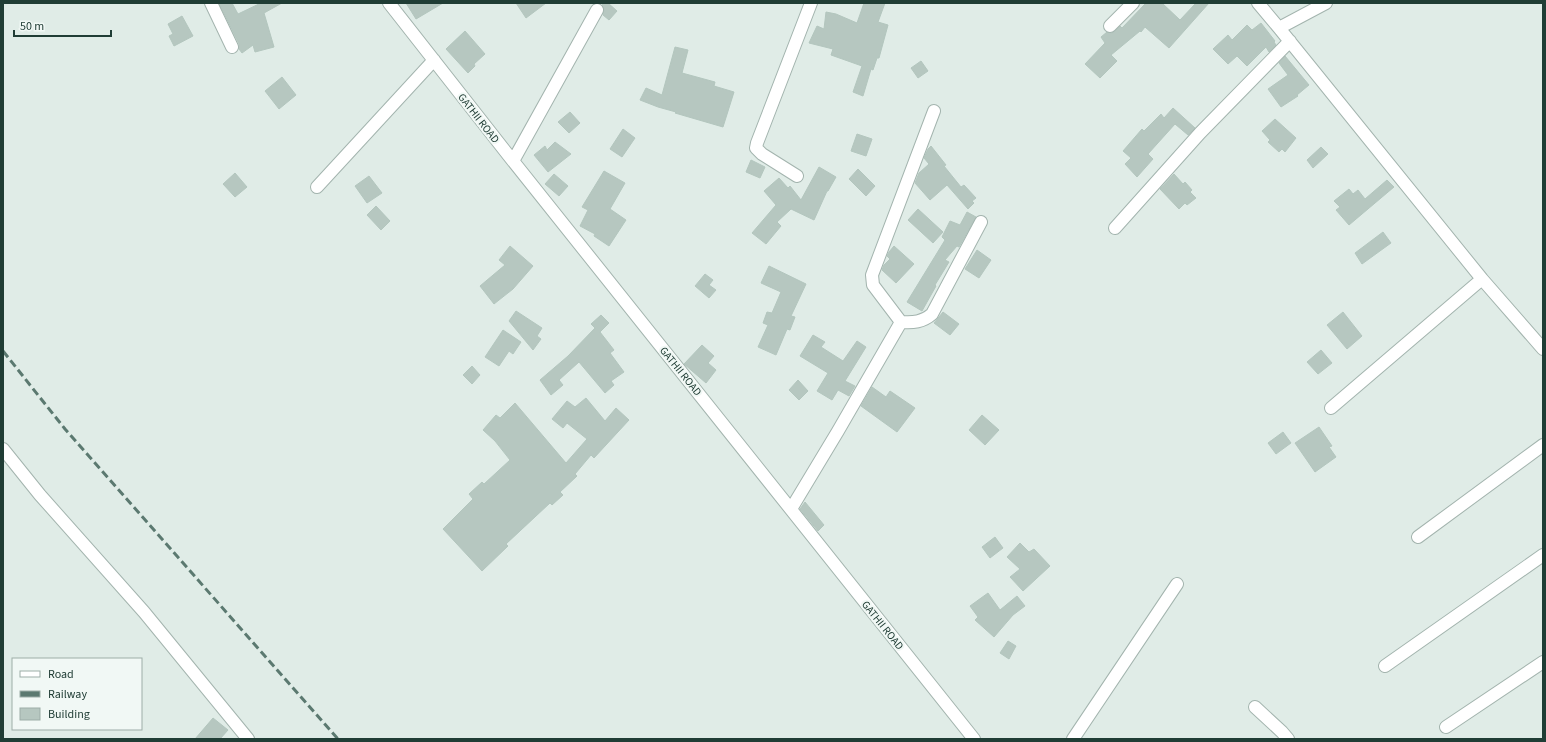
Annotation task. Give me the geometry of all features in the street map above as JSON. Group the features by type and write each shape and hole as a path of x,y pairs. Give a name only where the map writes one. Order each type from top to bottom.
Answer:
{"street":[{"path":"211,3 232,47"},
{"name":"GATHII ROAD","path":"389,3 513,161 974,739"},
{"path":"797,176 762,154 756,148 811,3"},
{"path":"1110,26 1133,3"},
{"path":"1258,3 1482,278 1543,348"},
{"path":"1279,28 1326,3"},
{"path":"513,161 597,10"},
{"path":"1115,228 1200,133 1290,41"},
{"path":"317,187 434,60"},
{"path":"934,111 872,275 873,284 901,322 910,323 920,321 928,318 932,314 982,222"},
{"path":"1331,408 1482,278"},
{"path":"791,509 901,322"},
{"path":"1418,537 1543,445"},
{"path":"3,449 40,495 144,612 248,739"},
{"path":"1385,666 1543,555"},
{"path":"1073,739 1177,584"},
{"path":"1446,727 1543,662"},
{"path":"1255,707 1288,739"}],"building":[{"path":"219,3 232,3 238,14 261,3 282,3 264,13 274,47 255,52 253,45 242,53"},
{"path":"406,3 443,3 416,19"},
{"path":"516,3 546,3 526,18"},
{"path":"603,3 608,3 617,11 609,20 603,15"},
{"path":"864,3 885,3 878,22 888,25 879,58 877,58 873,70 871,69 863,96 853,92 862,66 831,55 833,49 809,43 817,26 824,29 826,12 836,14 857,23"},
{"path":"1146,3 1162,3 1180,20 1196,3 1209,3 1169,48 1145,27 1141,32 1140,31 1111,55 1117,61 1100,78 1085,64 1105,43 1101,37 1107,32 1112,33 1120,26 1122,28"},
{"path":"182,16 193,36 174,46 169,36 173,34 168,24"},
{"path":"1261,23 1275,41 1274,42 1276,45 1269,52 1266,47 1247,66 1237,56 1228,64 1213,49 1228,35 1232,40 1247,25 1252,30"},
{"path":"465,31 485,54 474,64 475,66 468,73 446,49"},
{"path":"675,47 688,50 682,73 715,82 714,86 734,92 723,127 675,113 676,112 640,100 646,88 662,95"},
{"path":"1285,56 1309,85 1297,95 1298,96 1281,107 1268,89 1288,75 1279,63"},
{"path":"921,61 928,71 918,78 911,68"},
{"path":"282,77 296,95 279,109 265,91"},
{"path":"1173,108 1195,128 1188,135 1175,124 1148,154 1153,159 1137,177 1125,164 1131,158 1123,151 1142,129 1144,131 1161,114 1164,118"},
{"path":"570,112 580,123 569,133 558,122"},
{"path":"1275,119 1296,138 1285,152 1282,149 1279,152 1268,142 1270,140 1262,131"},
{"path":"623,129 635,138 622,157 610,149"},
{"path":"857,134 872,139 866,156 851,151"},
{"path":"555,142 571,154 548,172 534,155 545,146 547,150"},
{"path":"931,146 946,165 944,166 961,187 964,185 976,198 972,201 974,203 968,209 947,185 930,200 915,183 919,173 929,164 924,158"},
{"path":"1321,147 1328,154 1313,168 1307,160"},
{"path":"751,160 765,167 760,178 746,172"},
{"path":"819,167 836,177 827,191 814,220 791,209 777,222 781,226 766,244 752,233 776,205 764,191 779,178 788,188 790,186 801,200"},
{"path":"858,169 875,186 866,196 849,179"},
{"path":"604,171 625,183 610,209 626,220 609,246 594,236 595,234 580,226 588,210 582,207"},
{"path":"235,173 247,187 235,197 223,184"},
{"path":"554,174 568,186 559,196 545,184"},
{"path":"1174,174 1183,184 1185,182 1192,190 1190,192 1196,198 1187,205 1185,203 1179,209 1160,189"},
{"path":"369,176 382,193 367,203 355,186"},
{"path":"1387,180 1394,187 1349,225 1336,210 1340,207 1334,201 1349,189 1353,194 1358,190 1365,199"},
{"path":"376,206 390,221 381,230 367,215"},
{"path":"918,209 943,232 933,243 908,220"},
{"path":"967,212 976,217 959,247 957,246 945,260 949,262 922,311 907,302 945,240 942,237 950,221 960,225"},
{"path":"1383,232 1391,243 1362,264 1355,253"},
{"path":"510,246 533,266 513,289 494,304 480,286 505,265 499,260"},
{"path":"894,246 914,264 896,283 882,270 884,265 890,259 887,256"},
{"path":"977,250 991,260 979,278 965,269"},
{"path":"769,266 806,284 791,316 795,317 790,330 787,329 776,355 758,347 768,325 763,323 767,312 772,313 781,292 761,283"},
{"path":"705,274 713,280 709,285 716,290 709,298 695,286"},
{"path":"516,311 542,328 537,336 541,339 533,350 509,321"},
{"path":"943,312 959,324 950,335 934,323"},
{"path":"1343,312 1362,336 1347,349 1327,325"},
{"path":"601,315 609,323 600,332 614,350 610,353 624,372 611,381 614,385 605,393 579,362 559,380 563,385 551,395 540,380 568,356 595,328 591,324"},
{"path":"503,330 521,342 513,354 509,351 499,366 485,357"},
{"path":"813,335 825,342 821,347 843,361 857,341 866,347 845,381 855,386 849,396 838,390 832,400 817,391 828,373 800,356"},
{"path":"702,345 714,356 708,363 716,370 706,383 684,364"},
{"path":"1321,350 1332,363 1318,374 1307,362"},
{"path":"472,366 480,375 472,384 463,375"},
{"path":"798,380 808,391 799,400 789,390"},
{"path":"872,387 886,397 890,391 915,408 897,432 861,406"},
{"path":"586,398 605,421 616,408 629,420 594,458 591,455 575,474 577,476 560,492 563,495 552,505 550,503 506,544 508,546 482,571 443,529 473,499 469,494 482,482 484,484 510,460 495,441 483,430 496,415 500,418 515,403 566,463 587,439 567,423 563,428 552,419 567,401 575,407"},
{"path":"982,415 999,430 985,445 969,430"},
{"path":"1319,427 1332,446 1329,447 1336,457 1315,472 1295,443"},
{"path":"1283,432 1291,443 1276,454 1268,443"},
{"path":"805,502 824,525 818,531 800,509"},
{"path":"995,537 1003,548 990,558 982,547"},
{"path":"1020,543 1029,552 1034,549 1050,566 1023,591 1010,577 1020,569 1007,557"},
{"path":"988,593 1000,610 1017,596 1025,606 1013,615 994,637 975,620 978,617 970,606"},
{"path":"1008,641 1016,646 1009,659 1000,653"},
{"path":"213,718 228,730 220,739 195,739"}],"railway":[{"path":"3,351 65,429 338,739"}]}
